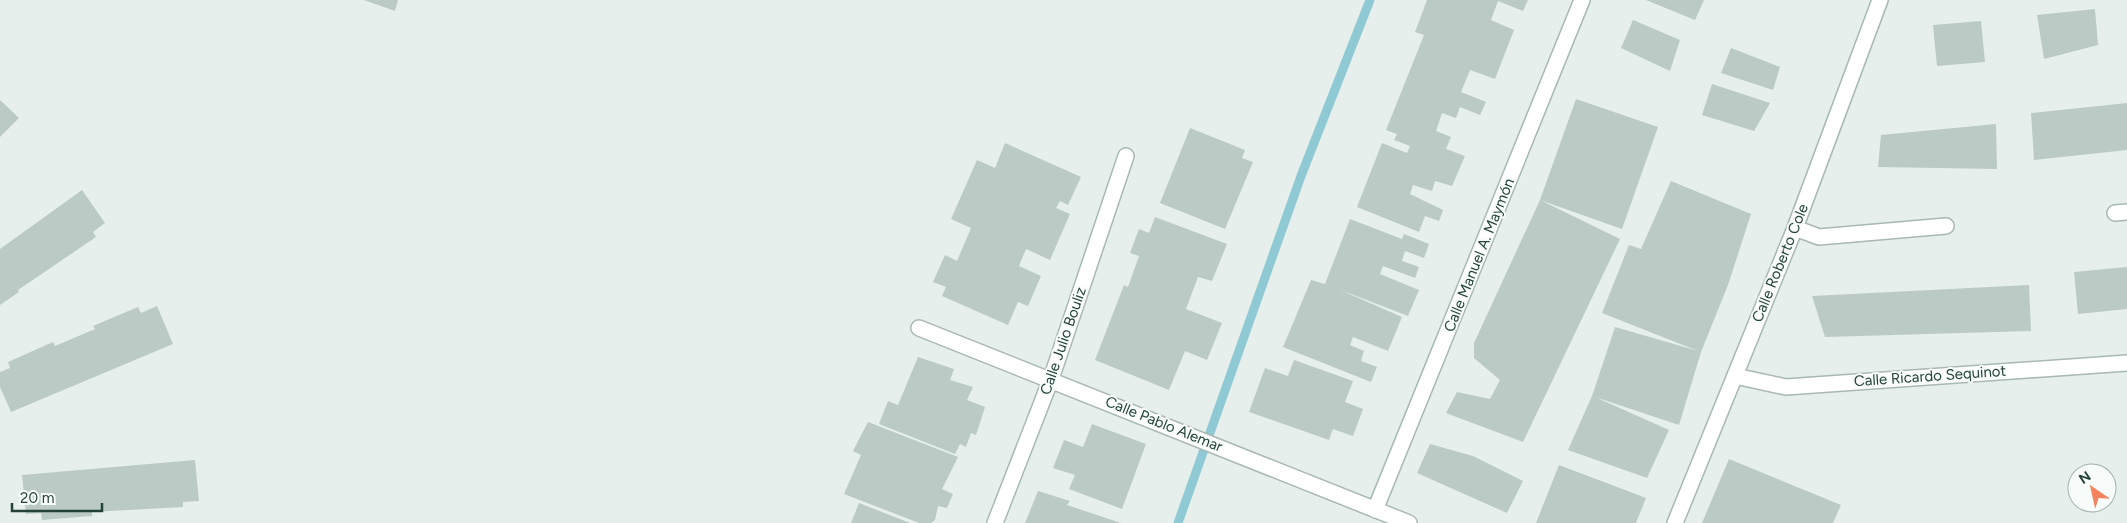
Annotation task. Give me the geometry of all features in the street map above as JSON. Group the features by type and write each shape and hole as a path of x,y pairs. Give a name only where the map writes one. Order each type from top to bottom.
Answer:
{"street":[{"name":"Calle Manuel A. Maymón","path":"1375,510 1582,0"},
{"name":"Calle Roberto Cole","path":"1675,523 1795,228 1880,0"},
{"name":"Calle Julio Bouliz","path":"995,523 1051,379 1126,156"},
{"path":"1795,228 1819,237 1946,226"},
{"name":"Calle Pablo Alemar","path":"919,328 1409,523"},
{"name":"Calle Ricardo Sequinot","path":"1735,376 1786,386 2127,363"}],"building":[{"path":"364,0 398,0 395,11"},
{"path":"1427,0 1528,0 1523,11 1498,1 1491,20 1514,30 1495,79 1470,70 1461,92 1486,102 1480,115 1460,107 1456,118 1442,113 1436,131 1451,137 1446,149 1465,156 1452,186 1435,181 1432,191 1413,185 1410,194 1443,210 1439,221 1425,216 1419,232 1357,207 1382,143 1407,153 1410,146 1394,140 1397,134 1386,130 1424,35 1415,32"},
{"path":"1646,0 1704,0 1695,20"},
{"path":"2095,9 2098,45 2044,59 2037,15"},
{"path":"1633,20 1680,40 1670,71 1621,48"},
{"path":"1981,21 1985,62 1937,66 1933,25"},
{"path":"1731,48 1780,67 1773,90 1721,73"},
{"path":"1712,84 1770,103 1754,131 1702,115"},
{"path":"1576,99 1658,127 1622,229 1540,200"},
{"path":"0,100 19,118 0,137"},
{"path":"2127,103 2127,150 2034,160 2031,113"},
{"path":"1996,124 1997,169 1878,167 1881,135"},
{"path":"1190,128 1245,150 1242,158 1253,162 1225,229 1160,203"},
{"path":"1005,143 1081,177 1068,205 1060,201 1056,208 1070,214 1050,260 1026,249 1019,266 1041,276 1028,306 1018,302 1008,325 942,296 946,287 933,282 945,255 957,261 971,228 951,219 977,160 995,168"},
{"path":"1671,181 1751,214 1728,285 1701,352 1679,425 1595,397 1669,430 1647,478 1568,450 1592,396 1615,327 1698,351 1602,313 1629,245 1641,249"},
{"path":"82,190 105,223 93,232 96,237 18,290 19,292 0,305 0,249"},
{"path":"1540,200 1620,239 1523,442 1446,413 1457,392 1490,399 1500,380 1474,358 1474,343"},
{"path":"1155,217 1227,244 1212,281 1198,277 1186,309 1222,323 1207,360 1185,351 1169,390 1095,360 1124,285 1128,287 1139,256 1130,253 1139,229 1149,233"},
{"path":"1350,219 1402,239 1404,234 1429,244 1424,258 1405,251 1402,261 1419,267 1415,278 1383,266 1380,274 1419,290 1408,316 1338,289 1402,317 1388,351 1353,337 1350,345 1364,351 1361,361 1377,367 1371,382 1283,347 1311,280 1325,284"},
{"path":"2127,267 2127,309 2078,314 2074,272"},
{"path":"2029,285 2031,331 1825,337 1812,296"},
{"path":"157,306 173,344 11,412 0,387 0,372 10,368 8,362 53,342 55,346 95,329 93,326 138,307 141,313"},
{"path":"918,357 954,369 950,380 973,387 967,400 985,407 976,435 971,433 966,447 960,444 955,454 879,424 888,401 898,405"},
{"path":"1294,360 1353,381 1345,402 1363,409 1353,436 1333,429 1329,440 1249,412 1265,368 1288,376"},
{"path":"868,422 958,457 942,489 953,494 947,508 938,506 935,520 931,523 919,523 844,494 861,455 853,451"},
{"path":"1092,424 1146,444 1122,509 1069,489 1075,475 1053,468 1064,440 1083,447"},
{"path":"1430,444 1473,456 1523,481 1507,513 1417,473"},
{"path":"1729,459 1841,505 1833,523 1702,523"},
{"path":"195,460 199,501 183,502 183,507 92,512 92,516 42,520 41,513 26,514 22,475"},
{"path":"1559,465 1646,498 1636,523 1536,523"},
{"path":"1038,491 1070,501 1067,505 1121,523 1025,523"},
{"path":"859,503 910,523 851,523"}],"waterway":[{"path":"1178,523 1301,176 1370,0"}]}
